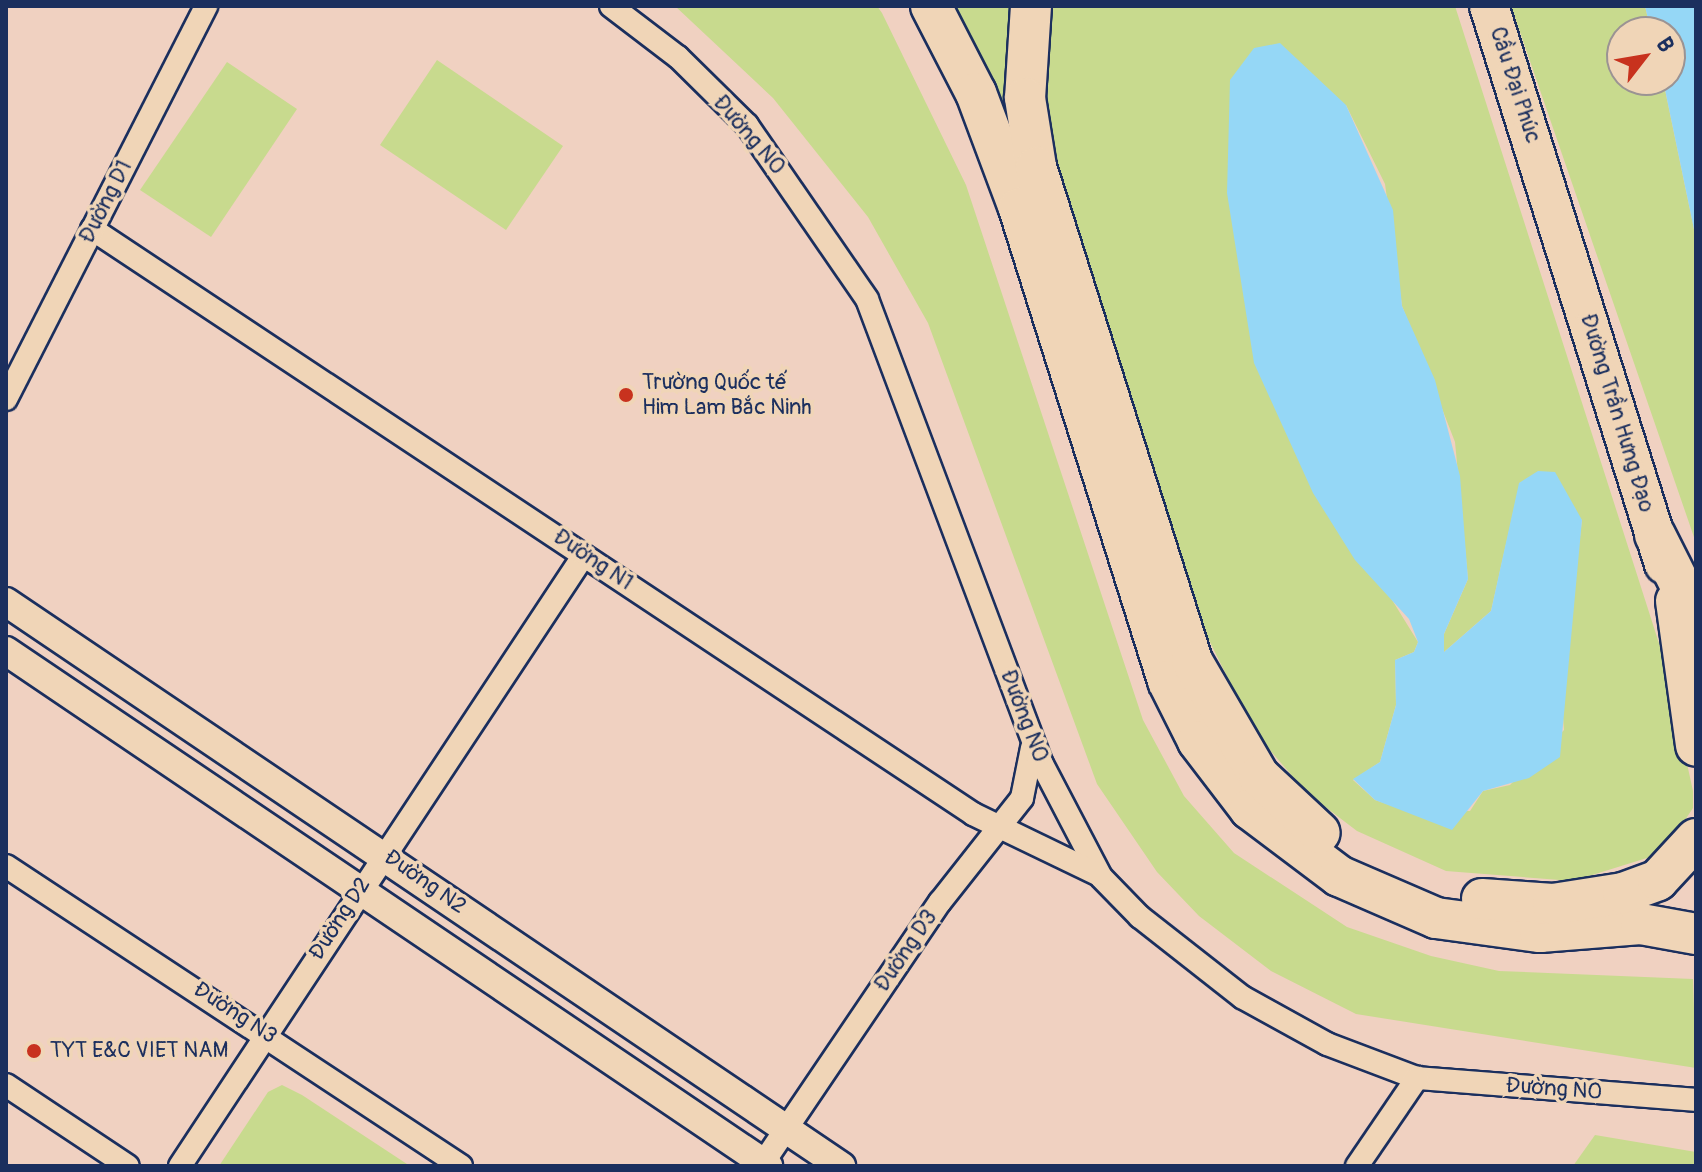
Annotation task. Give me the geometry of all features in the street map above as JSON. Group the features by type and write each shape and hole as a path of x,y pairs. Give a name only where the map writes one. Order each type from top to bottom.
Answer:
{"highway":[{"path":"931,6 976,93 1019,208 1168,681 1198,741 1250,809 1339,876 1436,918 1540,932 1641,924 1690,935"},
{"path":"1031,6 1025,98 1043,192 1192,661 1259,776 1318,831 1380,869 1500,902 1575,902 1631,890 1658,880 1696,839"},
{"name":"Cầu Đại Phúc","path":"1489,6 1540,164"},
{"name":"Đường Trần Hưng Đạo","path":"1540,164 1655,535"},
{"path":"1655,535 1686,608 1696,661"},
{"path":"1686,608 1696,746"}],"street":[{"name":"Đường D1","path":"6,399 206,6"},
{"name":"Đường N0","path":"611,6 678,57 747,125 867,299 1029,733 1101,877 1173,947 1242,997 1327,1044 1417,1078 1696,1100"},
{"name":"Đường N1","path":"92,229 997,828 1101,877"},
{"name":"Đường D2","path":"180,1166 361,886 584,555"},
{"name":"Đường N2","path":"6,602 383,853 584,994 841,1166"},
{"name":"Đường N2","path":"6,651 566,1024 764,1165"},
{"path":"133,736 155,701"},
{"name":"Đường D3","path":"764,1165 1029,781 1029,733"},
{"name":"Đường N3","path":"6,866 266,1033 461,1166"},
{"path":"566,1024 584,994"},
{"path":"1357,1166 1417,1078"},
{"path":"6,1085 128,1166"}],"green space":[{"path":"675,6 877,6 882,13 966,185 1143,720 1184,796 1234,853 1347,927 1431,956 1499,971 1693,979 1696,1068 1356,1014 1271,971 1199,916 1157,872 1097,784 928,323 868,217 773,98"},
{"path":"945,6 1019,6 1007,106 1000,109"},
{"path":"1051,6 1455,6 1664,659 1693,791 1693,808 1663,853 1573,881 1446,871 1357,831 1307,793 1255,733 1204,630 1065,203 1043,120","holes":["1346,105 1385,184 1402,306 1455,442 1468,579 1444,634 1444,652 1491,611 1520,482 1582,520 1561,694 1564,730 1510,785 1483,791 1470,811 1411,812 1375,800 1353,780 1380,762 1396,705 1395,660 1414,652 1418,642 1389,595"]},
{"path":"1511,6 1645,6 1647,16 1606,16 1606,96 1666,96 1696,239 1696,543"},
{"path":"437,60 563,146 506,230 380,145"},
{"path":"227,62 297,109 211,237 140,190"},
{"path":"282,1085 410,1166 219,1166 268,1092"},
{"path":"1595,1135 1696,1152 1696,1166 1573,1166"}],"water":[{"path":"1645,6 1696,6 1696,239 1666,96 1686,96 1686,16 1647,16"},
{"path":"1280,43 1346,105 1393,210 1402,306 1435,380 1460,476 1468,579 1444,634 1444,652 1491,611 1519,483 1538,471 1555,472 1582,520 1560,757 1529,778 1483,791 1452,830 1375,800 1353,779 1380,762 1396,705 1395,660 1414,652 1418,642 1409,619 1355,560 1313,493 1254,363 1227,193 1230,80 1254,48"}],"place":[{"name":"Trường Quốc tế Him Lam Bắc Ninh","path":"626,395"},
{"name":"TYT E&C VIET NAM","path":"34,1051"}]}
